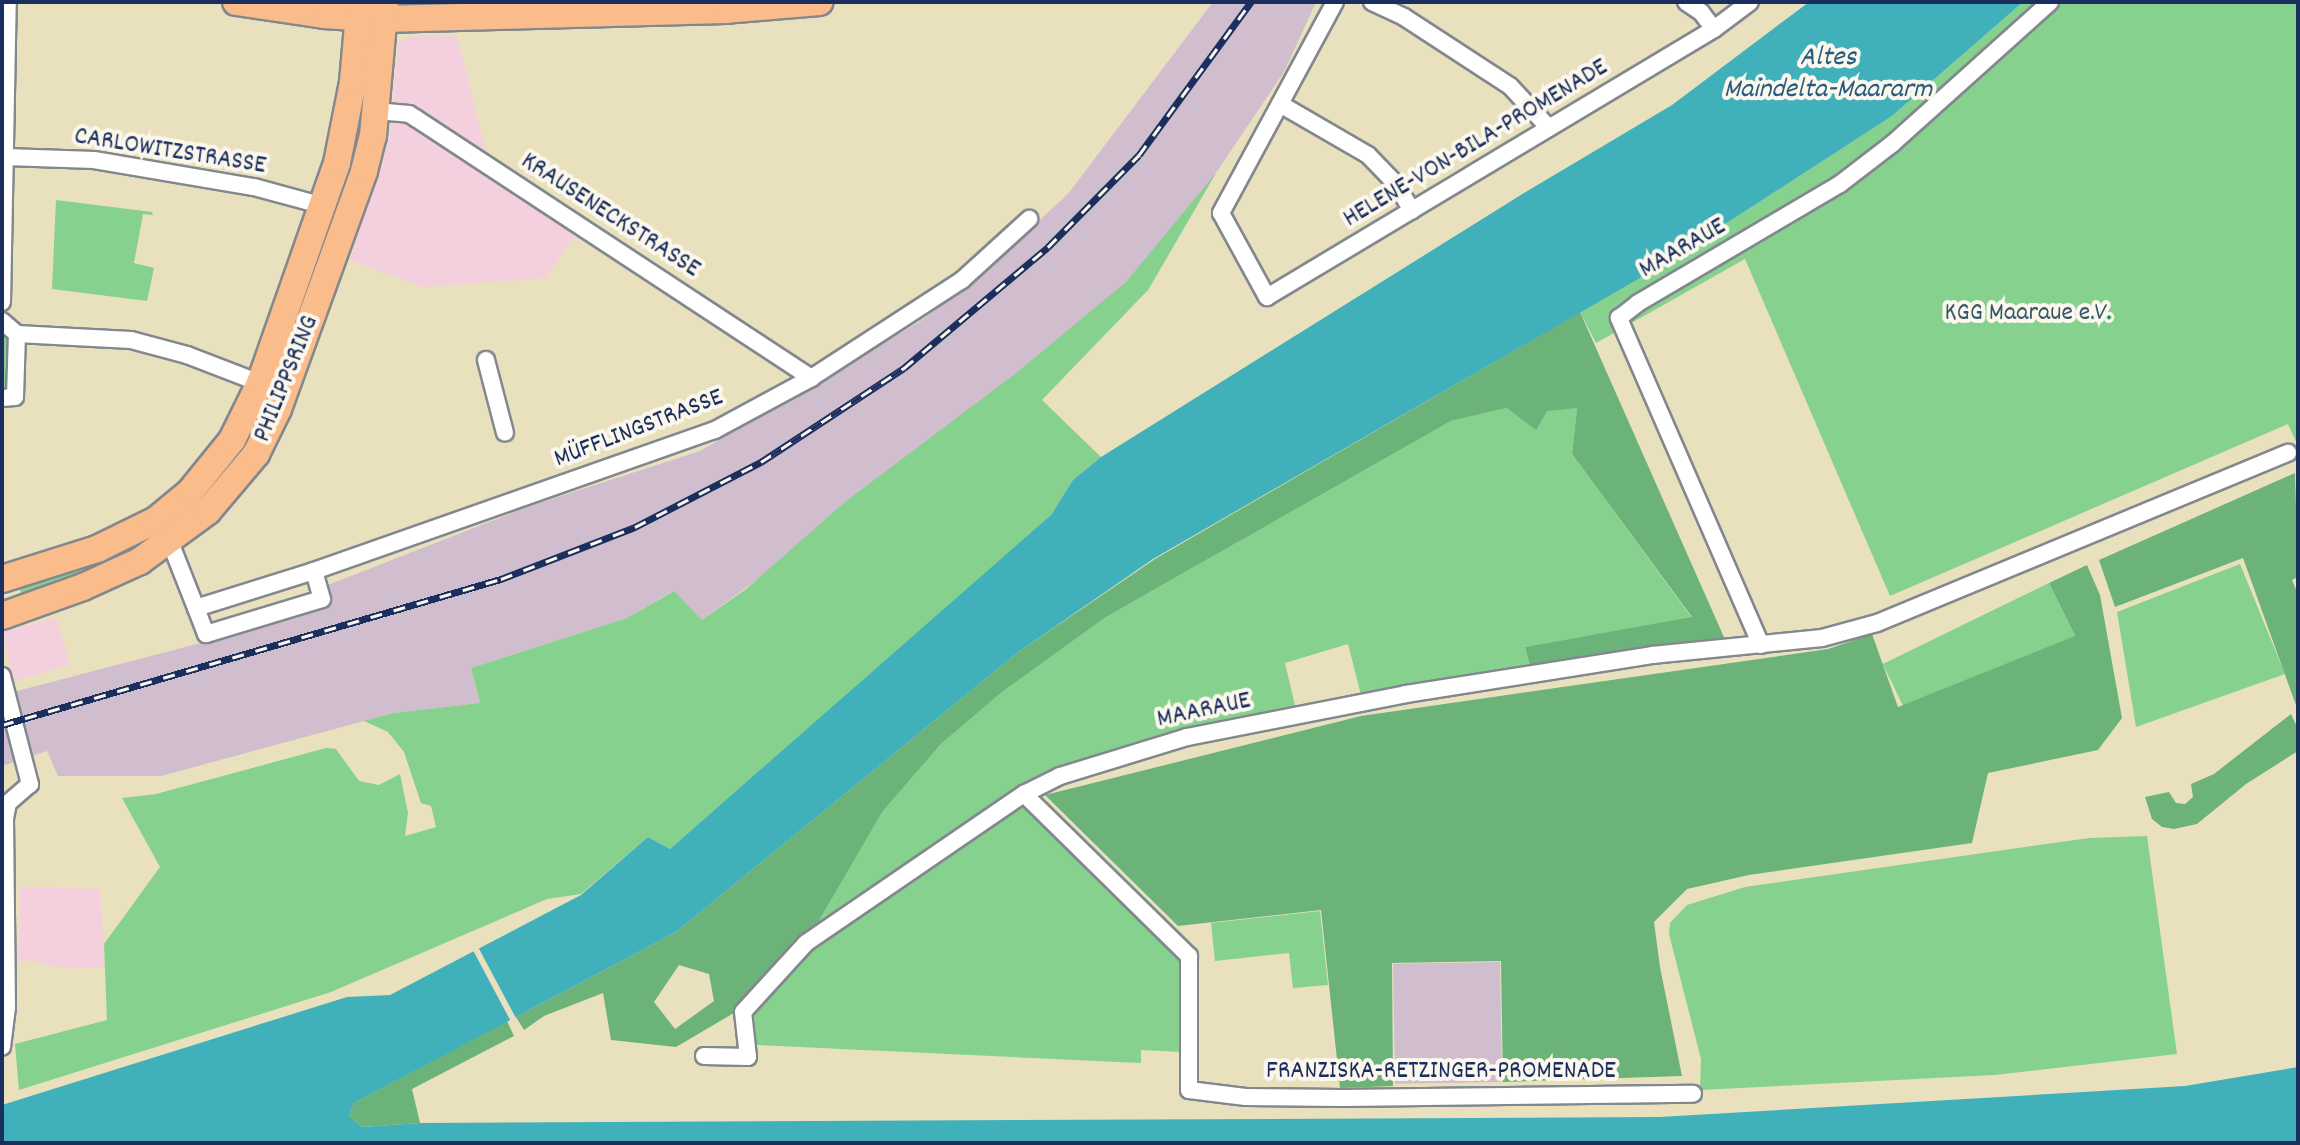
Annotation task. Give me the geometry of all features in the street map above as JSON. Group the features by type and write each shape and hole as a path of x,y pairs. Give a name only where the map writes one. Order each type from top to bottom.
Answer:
{"main road":[{"path":"236,2 283,8 372,8 490,14 726,10 820,2"},
{"name":"PHILIPPSRING","path":"2,616 117,573 170,542 208,511 244,471 278,409 364,171 376,111 372,8"},
{"name":"PHILIPPSRING","path":"2,579 128,536 174,507 220,457 260,383 324,206 337,163 372,8"},
{"path":"337,163 347,161 364,171"},
{"path":"220,457 234,470 244,471"}],"street":[{"path":"2,302 8,2"},
{"path":"1335,2 1280,104 1368,155 1396,184 1412,211"},
{"path":"1372,2 1404,17 1510,86 1549,128"},
{"path":"1686,2 1701,12 1714,29"},
{"name":"HELENE-VON-BILA-PROMENADE","path":"1280,104 1221,213 1267,297 1714,29 1750,2"},
{"name":"MAARAUE","path":"1761,645 1619,318 1638,303 1840,184 1892,144 2050,2"},
{"name":"KRAUSENECKSTRASSE","path":"376,111 409,114 811,378"},
{"name":"CARLOWITZSTRASSE","path":"6,157 94,160 254,187 324,206"},
{"name":"MÜFFLINGSTRASSE","path":"196,608 314,571 715,430 811,378 962,280 1029,219"},
{"path":"2,321 17,334 131,340 187,355 260,383"},
{"path":"2,398 15,397 17,334"},
{"path":"486,360 505,433"},
{"name":"MAARAUE","path":"704,1056 748,1057 743,1012 806,943 1024,794 1060,776 1187,737 1406,694 1652,655 1822,638 1877,623 2288,453"},
{"path":"170,542 206,634 322,599 314,571"},
{"path":"2,676 30,784 8,803 4,891 7,1007 2,1047"},
{"name":"FRANZISKA-RETZINGER-PROMENADE","path":"1024,794 1189,956 1189,1090 1246,1097 1342,1098 1693,1094"}],"shaded area":[{"path":"1213,2 1316,2 1284,72 1216,173 1148,290 702,620 673,591 627,618 471,668 480,703 394,713 161,776 58,776 47,751 2,766 2,695 273,624 332,600 328,585 527,507 700,451 919,322 968,286 1068,194"},
{"path":"457,35 492,177 576,234 545,278 422,287 350,260 390,135 398,43 411,36"},
{"path":"56,617 70,665 15,681 2,632"},
{"path":"20,887 100,889 105,968 42,966 41,962 18,961"},
{"path":"1500,962 1502,1082 1395,1084 1393,964"}],"green space":[{"name":"KGG Maaraue e.V.","path":"2023,2 2298,2 2298,446 2288,424 1890,596 1745,259 1596,343 1580,312 1659,267 1892,116"},
{"path":"1216,173 1148,290 1042,400 1101,457 1073,480 1051,515 1023,541 670,849 648,837 581,894 547,899 331,992 19,1090 15,1044 107,1020 104,944 160,867 122,798 156,794 326,748 336,749 359,781 379,785 400,774 408,813 405,836 436,827 431,806 421,803 404,752 388,732 364,721 394,713 480,703 471,668 627,618 674,591 702,620 746,589 845,502 1015,374 1126,282"},
{"path":"56,200 152,212 153,215 143,214 134,263 154,268 147,301 52,289"},
{"path":"1580,312 1727,644 1531,669 1525,647 1692,617 1572,454 1577,408 1547,411 1536,430 1507,408 1451,421 1106,617 1002,692 941,744 883,811 806,943 739,1010 676,1047 611,1040 603,993 544,1016 524,1030 516,1017 676,932 1017,653 1155,559","holes":["679,965 709,974 714,1001 675,1029 654,1002"]},
{"path":"2,332 8,337 5,392 2,393"},
{"path":"1507,408 1577,408 1572,454 1692,618 1525,647 1531,669 1362,699 1348,644 1285,663 1297,714 1060,776 806,943 883,811 941,744 1002,692 1106,617 1451,421"},
{"path":"223,469 232,476 147,550 21,597 20,588 89,568 149,537"},
{"path":"2295,473 2298,577 2292,580 2298,594 2297,708 2243,558 2115,607 2099,560"},
{"path":"2240,564 2285,674 2136,727 2117,612"},
{"path":"2087,565 2100,595 2122,718 2098,750 1988,773 1972,843 1749,875 1687,889 1654,922 1682,1076 1503,1082 1501,961 1392,963 1393,1086 1340,1088 1321,910 1178,926 1045,795 1361,716 1828,649 1872,634 1898,707 2075,636 2049,583"},
{"path":"2049,583 2075,636 1909,717 1883,664"},
{"path":"2291,714 2298,729 2298,751 2246,784 2197,824 2174,829 2162,827 2152,819 2145,797 2169,792 2176,803 2185,804 2193,797 2191,784 2214,774"},
{"path":"1025,799 1183,958 1182,1052 1141,1050 1141,1063 757,1045 750,1025 753,1013 811,943"},
{"path":"2147,836 2177,1054 1995,1075 1700,1090 1701,1059 1669,934 1670,923 1687,905 1745,887 2089,838"},
{"path":"1320,911 1328,985 1293,988 1289,953 1215,961 1211,923"},
{"path":"507,1021 514,1036 412,1089 420,1123 362,1127 349,1116 354,1103"}],"water":[{"name":"Altes Maindelta-Maararm","path":"1809,2 2023,2 1892,116 1659,267 1153,559 1017,653 676,932 354,1103 349,1116 362,1127 420,1123 1660,1117 2185,1086 2298,1067 2298,1143 2,1143 2,1105 347,997 390,995 581,895 648,837 670,849 1051,515 1073,480 1101,457 1524,193 1672,105"}],"pier":[{"path":"477,945 517,1021 512,1024 472,948"}],"railway":[{"path":"2,725 501,579 635,527 761,462 904,368 1048,247 1139,155 1251,2"}]}
